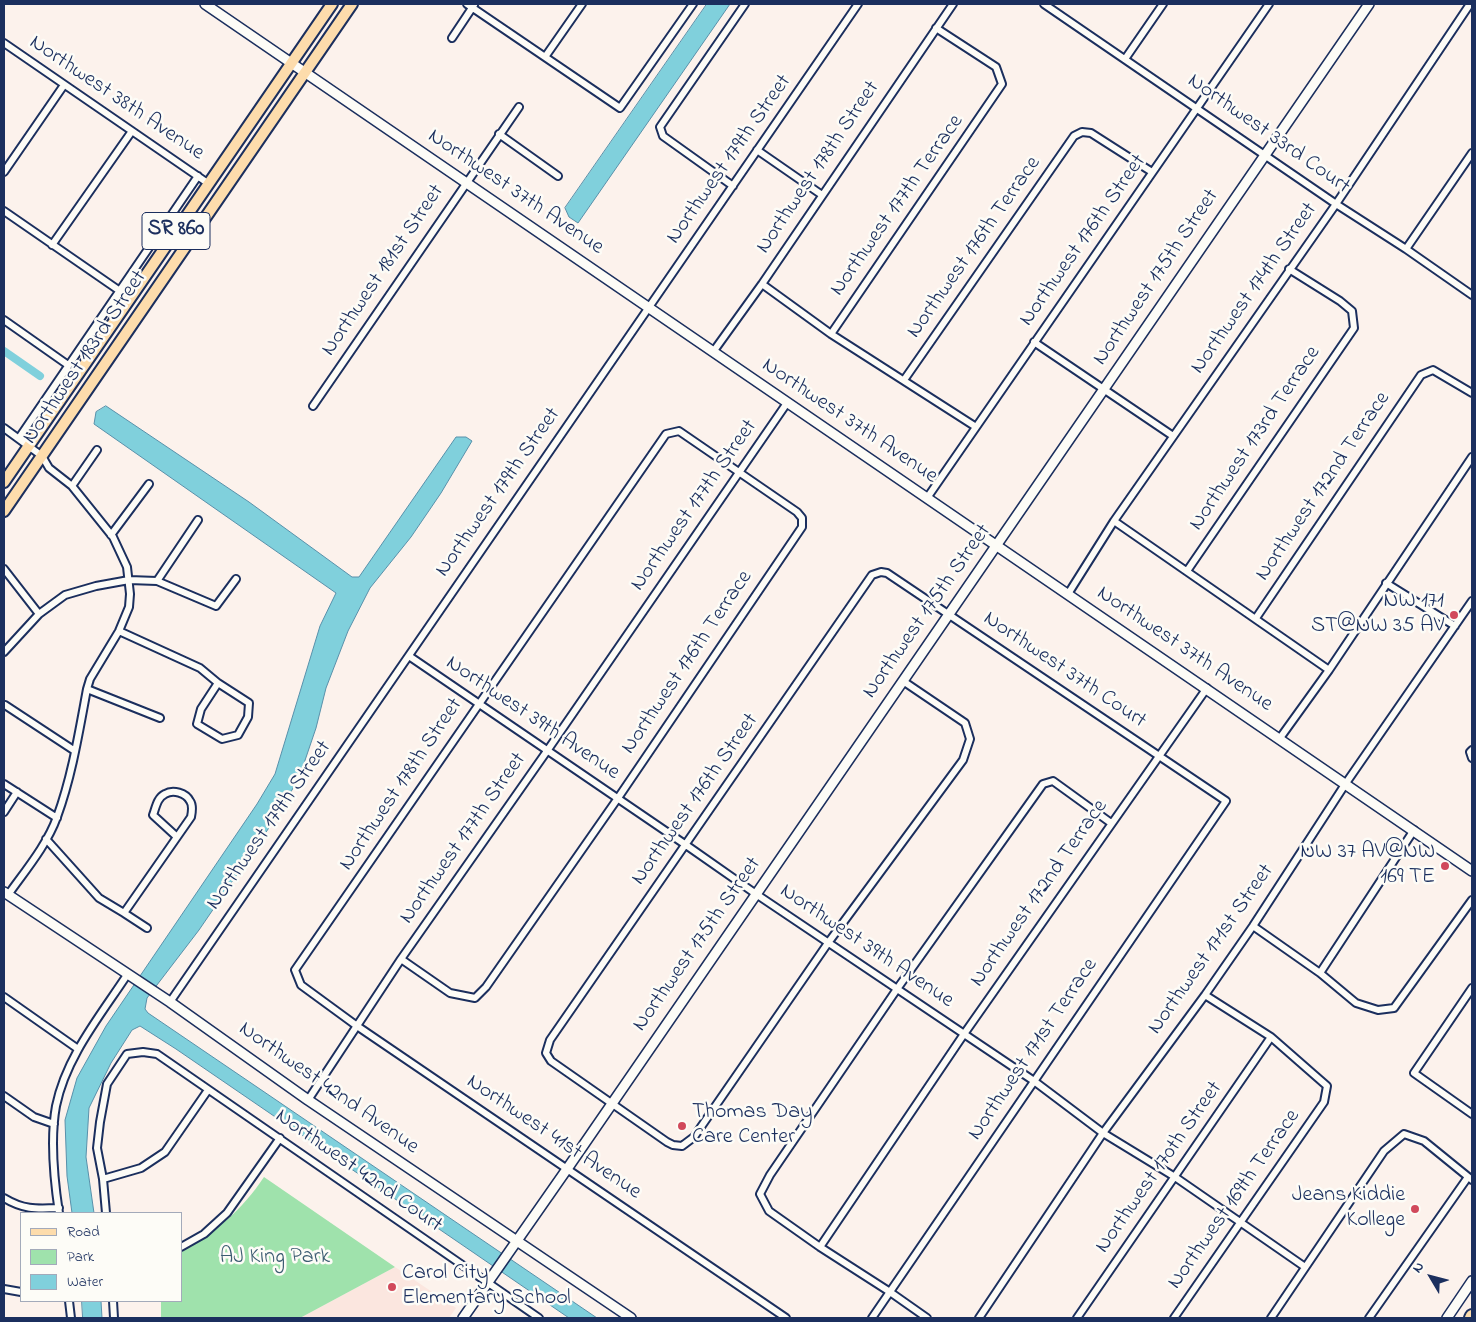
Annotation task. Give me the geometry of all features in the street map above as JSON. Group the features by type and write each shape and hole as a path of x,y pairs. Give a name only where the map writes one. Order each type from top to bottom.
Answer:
{"main road":[{"name":"Northwest 183rd Street","path":"4,482 332,4"},
{"name":"Northwest 183rd Street","path":"4,511 352,4"},
{"path":"128,329 131,313 130,298"}],"street":[{"name":"Northwest 37th Avenue","path":"205,4 1472,871"},
{"path":"545,57 582,4"},
{"path":"452,38 472,5 620,108 694,4"},
{"path":"733,186 664,136 660,126 745,4"},
{"name":"Northwest 179th Street","path":"170,1002 858,4"},
{"name":"Northwest 178th Street","path":"713,352 762,284 953,4"},
{"name":"Northwest 33rd Court","path":"1044,4 1472,295"},
{"path":"1054,10 1059,4"},
{"path":"1125,59 1163,4"},
{"name":"Northwest 176th Street","path":"927,498 1269,4"},
{"name":"Northwest 175th Street","path":"463,1318 1369,4"},
{"name":"Northwest 174th Street","path":"1068,594 1114,521 1336,204 1470,4"},
{"name":"Northwest 177th Terrace","path":"831,334 1002,84 996,67 936,28"},
{"name":"Northwest 38th Avenue","path":"4,43 209,184"},
{"path":"4,172 64,85"},
{"name":"Northwest 181st Street","path":"313,406 518,106"},
{"path":"52,244 132,132"},
{"name":"Northwest 176th Terrace","path":"904,380 1074,136 1082,132 1091,133 1152,172"},
{"path":"499,134 558,176"},
{"path":"757,150 822,195"},
{"path":"1406,249 1472,153"},
{"path":"19,438 198,176"},
{"path":"4,211 130,298"},
{"name":"Northwest 173rd Terrace","path":"1187,571 1354,328 1352,311 1340,301 1289,269"},
{"path":"762,284 831,334 976,427"},
{"path":"4,320 68,365"},
{"path":"1034,342 1173,436"},
{"name":"Northwest 172nd Terrace","path":"1256,618 1422,375 1433,370 1472,393"},
{"name":"Northwest 177th Street","path":"308,1100 401,959 787,403"},
{"path":"4,428 42,456 49,468 72,486 110,535 128,567 130,594 129,607 118,631 90,679 75,751 57,818 46,839 6,894"},
{"name":"Northwest 178th Street","path":"301,985 295,970 666,434 679,431 739,472"},
{"path":"72,486 97,450"},
{"path":"1280,738 1329,670 1472,458"},
{"name":"Northwest 176th Terrace","path":"401,959 450,993 476,998 486,987 618,798 802,527 802,518 797,512 739,472"},
{"path":"110,535 149,484"},
{"path":"157,580 198,520"},
{"path":"1114,521 1329,670"},
{"path":"4,569 39,614"},
{"name":"Northwest 176th Street","path":"611,1104 551,1062 546,1053 550,1040 872,576 881,572"},
{"name":"Northwest 37th Court","path":"881,572 887,573 949,614 1226,801"},
{"path":"4,652 39,614 65,595 96,586 129,580 157,580 216,606 236,579"},
{"path":"1386,583 1455,626"},
{"name":"Northwest 171st Street","path":"979,1318 1103,1133 1205,995 1253,926 1346,784 1472,601"},
{"path":"118,631 200,668 218,683 248,703 248,717 238,735 222,739 197,724 201,709 218,683"},
{"name":"Northwest 39th Avenue","path":"408,656 828,943 1034,1081 1103,1133 1175,1177 1305,1267"},
{"path":"611,1104 673,1145 682,1146 694,1137 828,943 963,760 970,738 965,723 903,680"},
{"name":"Northwest 172nd Terrace","path":"820,1247 964,1034 1207,688"},
{"path":"87,689 160,718"},
{"path":"6,706 75,751"},
{"path":"1472,750 1470,752 1472,758"},
{"path":"926,1318 768,1211 760,1194 770,1175 897,989 1043,784 1053,781 1111,823"},
{"path":"4,784 57,818"},
{"path":"124,913 191,817 190,801 182,793 173,791 164,794 158,801 153,815 177,837"},
{"path":"4,812 18,792"},
{"name":"Northwest 171st Terrace","path":"872,1318 1226,801"},
{"path":"1320,973 1414,830"},
{"path":"46,839 99,898 147,928"},
{"name":"Northwest 42nd Avenue","path":"6,894 170,1002 308,1100 631,1318"},
{"path":"1253,926 1320,973 1356,1004 1378,1010 1394,1008 1472,900"},
{"path":"4,1198 20,1207 33,1210 59,1211 53,1143 56,1105 64,1079 78,1049 127,975"},
{"name":"Northwest 41st Avenue","path":"301,985 357,1026 786,1318"},
{"path":"1472,988 1414,1073 1472,1114"},
{"path":"1205,995 1271,1038"},
{"path":"4,997 78,1049"},
{"name":"Northwest 169th Terrace","path":"1174,1318 1324,1102 1327,1086 1271,1038"},
{"name":"Northwest 170th Street","path":"1077,1318 1271,1038"},
{"name":"Northwest 42nd Court","path":"103,1179 97,1148 107,1084 127,1054 143,1052 157,1054 490,1280 538,1318"},
{"path":"106,1212 103,1179 141,1168 165,1152 208,1090"},
{"path":"4,1096 34,1117 54,1124"},
{"path":"1271,1318 1384,1152 1404,1134 1424,1141 1470,1179 1369,1318"},
{"path":"182,1246 204,1234 227,1213 280,1138"},
{"path":"1446,1318 1472,1281"},
{"path":"4,1289 20,1292"},
{"path":"69,1302 71,1318"},
{"path":"113,1302 114,1318"}],"shaded area":[{"name":"Carol City Elementary School","path":"395,1267 456,1308 449,1318 300,1318"}],"green space":[{"name":"AJ King Park","path":"264,1177 395,1267 300,1318 161,1318 161,1302 182,1302 182,1250 217,1228 256,1189"}],"water":[{"path":"707,4 730,4 578,223 569,217 565,208"},
{"path":"106,406 249,502 352,577 359,577 456,437 466,437 472,441 441,493 411,537 370,588 348,631 326,688 316,728 299,778 275,819 199,930 147,998 145,1009 148,1013 597,1318 569,1318 140,1026 132,1030 111,1063 89,1108 86,1157 94,1212 72,1212 67,1176 65,1120 77,1078 106,1026 257,804 275,774 320,626 336,593 94,424 96,412"},
{"path":"82,1302 101,1302 102,1318 83,1318"}],"waterway":[{"path":"4,351 40,376"}],"place":[{"name":"NW 171 ST@NW 35 AV","path":"1454,615"},
{"name":"NW 37 AV@NW 169 TE","path":"1445,866"},
{"name":"Thomas Day Care Center","path":"682,1126"},
{"name":"Jeans Kiddie Kollege","path":"1415,1209"},
{"name":"Carol City Elementary School","path":"392,1287"}]}
